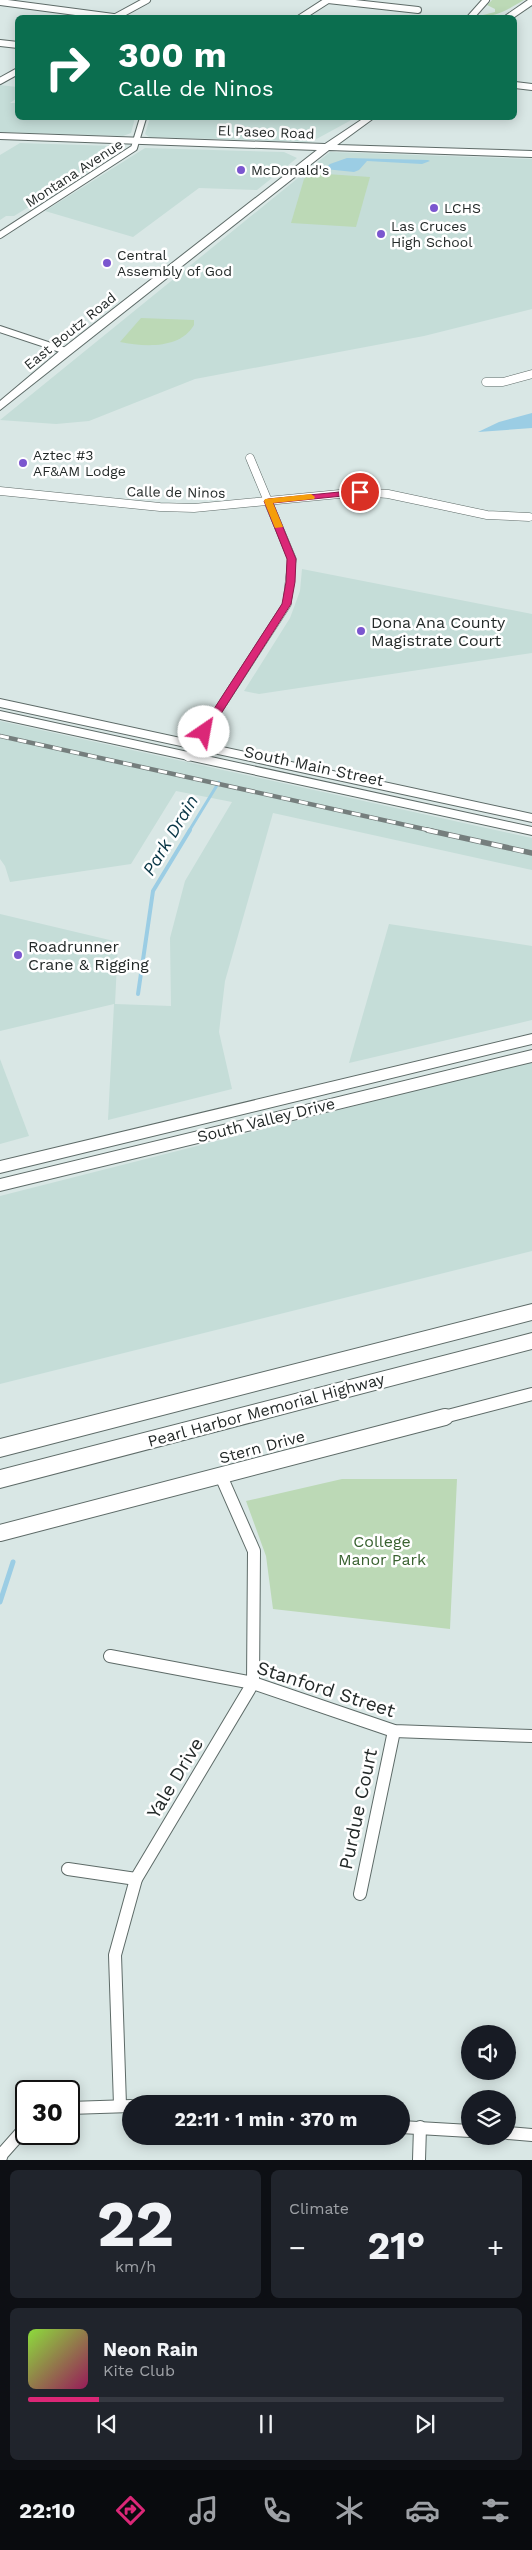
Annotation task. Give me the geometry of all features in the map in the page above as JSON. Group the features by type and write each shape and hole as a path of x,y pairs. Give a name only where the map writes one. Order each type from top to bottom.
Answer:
{"highway":[{"name":"Pearl Harbor Memorial Highway","path":"0,1448 532,1312"},
{"name":"Pearl Harbor Memorial Highway","path":"0,1480 532,1341"}],"main road":[{"path":"511,15 532,1"},
{"name":"East Boutz Road","path":"0,407 66,351 324,148 366,120"},
{"path":"346,133 351,142 372,149"},
{"name":"El Paseo Road","path":"0,136 532,154"},
{"path":"282,146 301,157 302,166"},
{"name":"South Main Street","path":"0,703 192,751 532,831"},
{"name":"South Main Street","path":"0,715 532,818"},
{"name":"South Valley Drive","path":"0,1167 532,1039"},
{"name":"South Valley Drive","path":"0,1185 532,1056"}],"street":[{"path":"119,15 147,0"},
{"path":"305,15 328,0 418,10"},
{"path":"473,15 486,0"},
{"path":"0,2 100,15"},
{"path":"0,43 15,45"},
{"path":"0,81 15,73"},
{"path":"517,85 532,87"},
{"name":"Montana Avenue","path":"0,235 134,148 142,120"},
{"path":"0,329 66,351"},
{"path":"486,382 503,382 532,374"},
{"path":"192,751 286,604 291,582 292,559 250,458"},
{"name":"Calle de Ninos","path":"0,491 160,507 229,506 370,493 388,494 487,515 529,517"},
{"name":"Stern Drive","path":"0,1533 532,1394"},
{"path":"221,1476 254,1551 253,1684"},
{"name":"Stanford Street","path":"110,1656 253,1684 394,1731 532,1736"},
{"name":"Yale Drive","path":"125,2095 115,1955 136,1879 253,1684"},
{"name":"Purdue Court","path":"360,1894 394,1731"},
{"path":"68,1869 136,1879"},
{"path":"80,2107 122,2105"},
{"path":"410,2127 461,2130"},
{"path":"419,2160 420,2127"},
{"path":"516,2134 532,2135"},
{"path":"0,2160 2,2154 15,2139"}],"shaded area":[{"path":"0,85 15,87 15,99 10,103 15,103 15,120 134,120 131,133 123,136 0,132"},
{"path":"149,120 351,120 311,142 149,137 145,134"},
{"path":"20,143 114,146 122,150 14,216 6,216 0,220 0,155"},
{"path":"145,148 284,152 297,158 257,190 199,188 133,237 45,211"},
{"name":"Las Cruces High School","path":"330,152 532,159 532,309 424,336 195,379 89,421 56,424 0,420"},
{"path":"302,569 532,614 532,653 259,694 244,691 290,618 300,591"},
{"path":"0,721 532,838 532,870 273,813 225,981 219,1032 232,1089 108,1120 114,1004 0,1031 0,914 118,942 115,1004 171,1006 170,938 185,881 232,802 176,791 131,864 10,882 5,866 0,859"},
{"path":"389,924 532,946 532,1020 349,1063"},
{"path":"0,1059 29,1136 0,1144"},
{"path":"532,1061 532,1251 0,1384 0,1196"}],"green space":[{"path":"492,0 524,0 495,15 483,15 495,12 495,9 487,5"},
{"path":"312,173 370,177 356,227 291,223 304,179"},
{"path":"141,318 194,320 194,325 188,333 171,342 140,345 120,342"},
{"name":"College Manor Park","path":"342,1479 457,1479 450,1629 273,1609 266,1556 246,1501"}],"water":[{"path":"347,158 430,161 422,164 367,161 359,170 354,172 325,169 330,164"},
{"path":"532,413 532,428 478,432 499,422"}],"waterway":[{"name":"Park Drain","path":"189,831 219,782"},
{"name":"Park Drain","path":"138,994 153,891 190,830"},
{"name":"Park Drain","path":"0,1602 13,1562"}],"railway":[{"path":"0,736 433,831"},
{"path":"427,830 532,853"}],"slow traffic":[{"path":"278,527 268,501 311,497"}],"place":[{"name":"McDonald's","path":"241,170"},
{"name":"LCHS","path":"434,208"},
{"name":"Las Cruces High School","path":"381,234"},
{"name":"Central Assembly of God","path":"107,263"},
{"name":"Aztec #3 AF&AM Lodge","path":"23,463"},
{"name":"Dona Ana County Magistrate Court","path":"361,631"},
{"name":"Roadrunner Crane & Rigging","path":"18,955"}],"route":[{"path":"204,732 286,604 291,582 292,559 268,501 360,492"}]}
